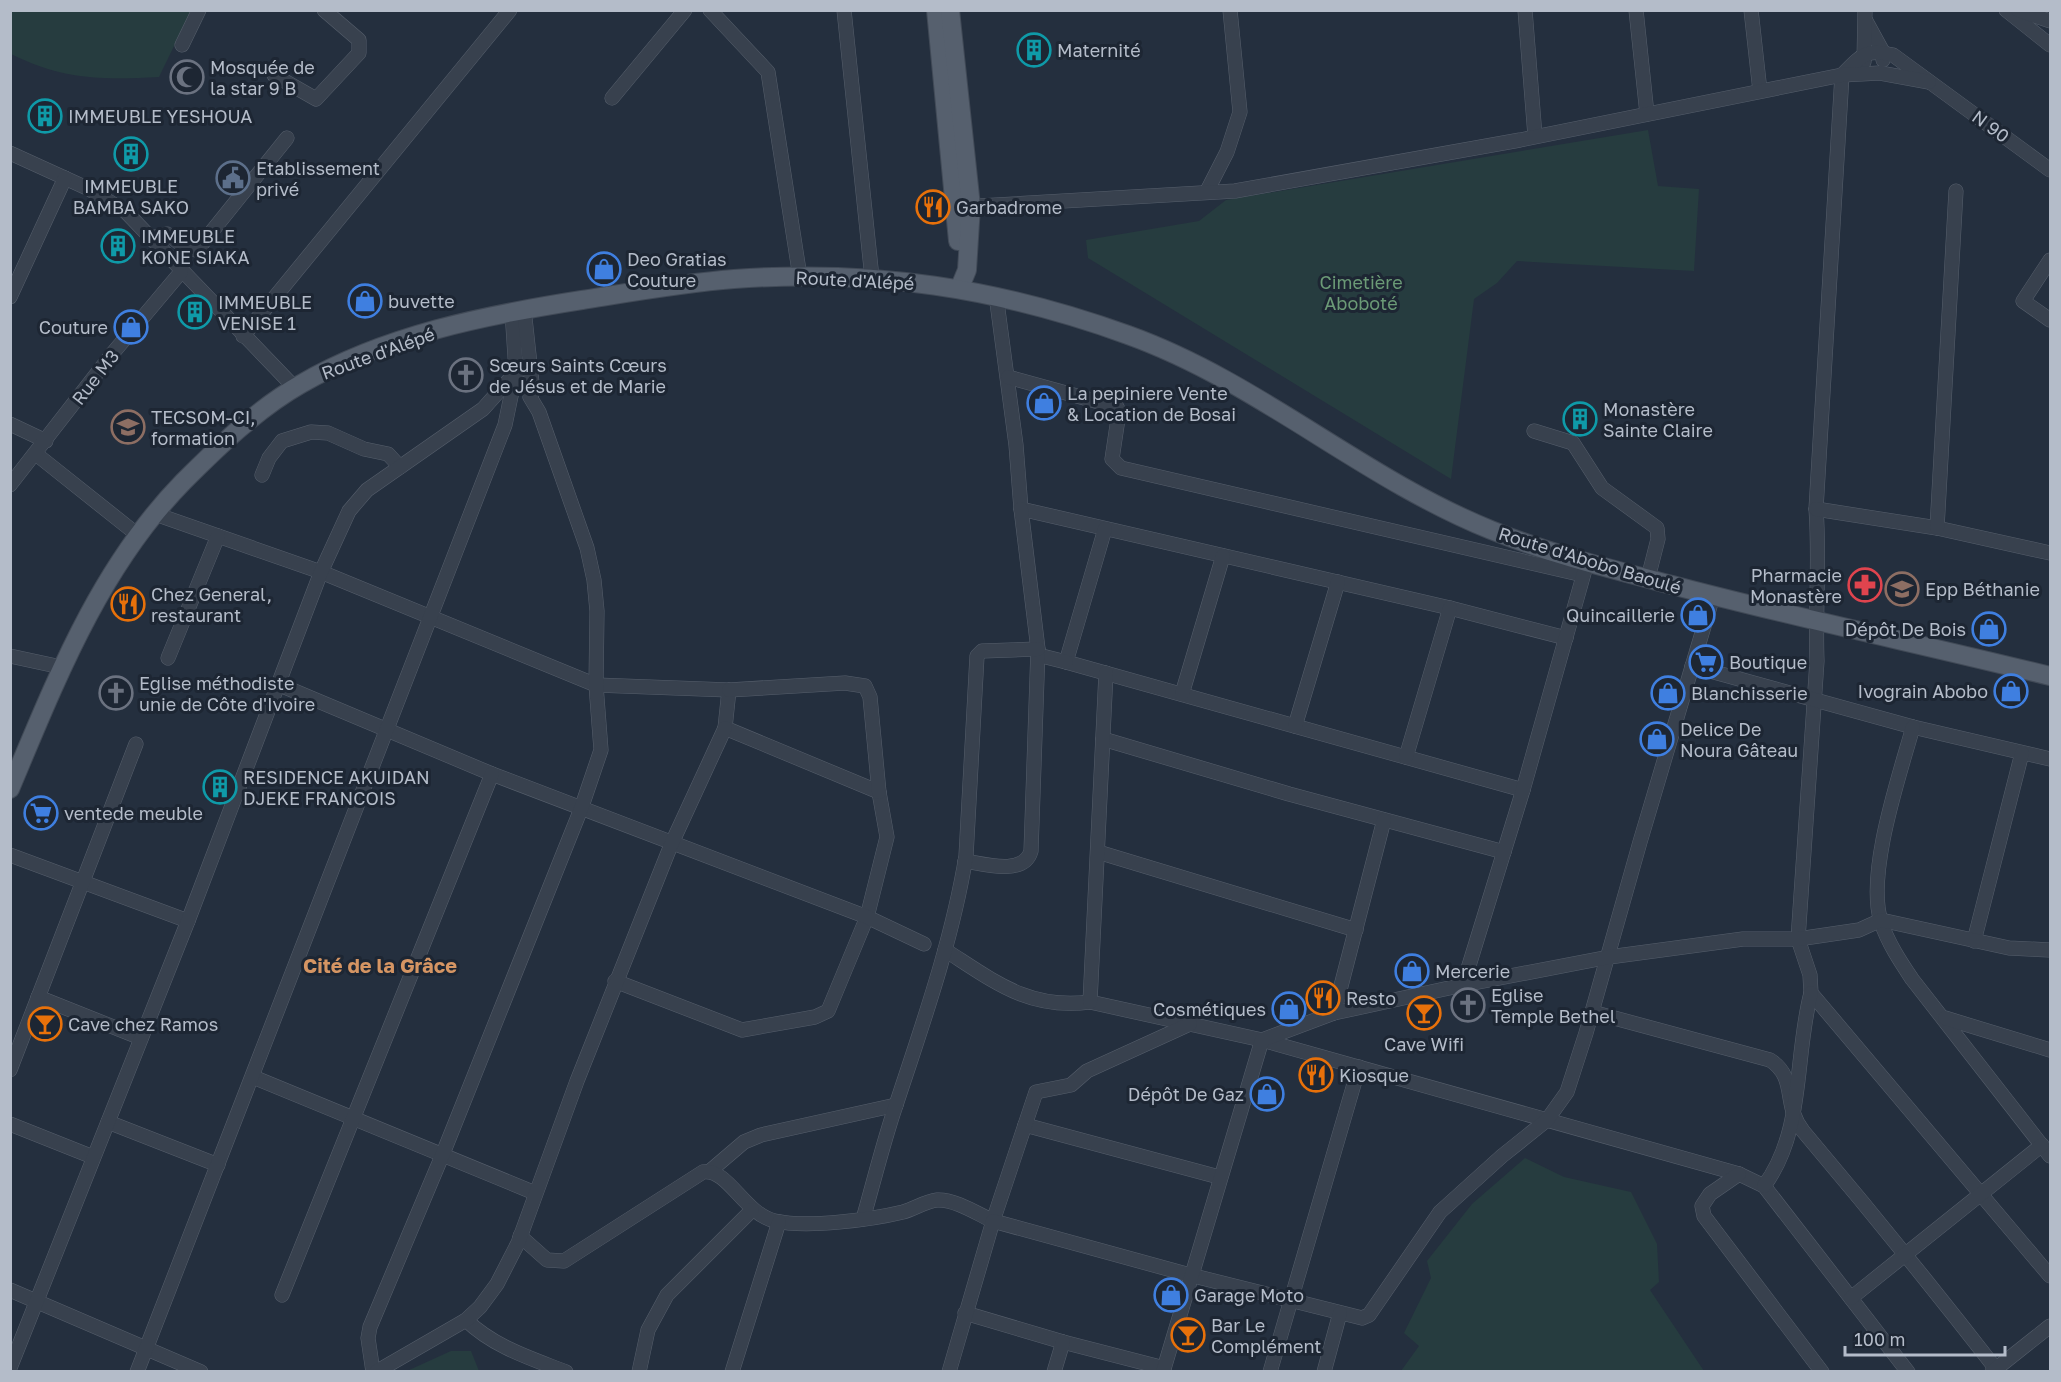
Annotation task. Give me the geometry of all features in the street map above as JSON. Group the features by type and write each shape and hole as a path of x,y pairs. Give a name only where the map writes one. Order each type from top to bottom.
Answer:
{"main road":[{"path":"936,10 964,206"},
{"path":"950,10 968,270 960,287"},
{"name":"Route d'Alépé","path":"10,789 61,667 102,589 139,536 155,514 210,456 294,387 374,351 518,310 702,283 800,277 872,278 960,287"},
{"name":"Route d'Abobo Baoulé","path":"960,287 996,295 1131,336 1195,362 1236,384 1392,483 1443,510 1585,569 1648,578 1713,596 2050,676"}],"street":[{"path":"182,45 199,10"},
{"path":"274,75 316,99 359,53 359,40 324,10"},
{"path":"243,336 510,10"},
{"path":"612,98 684,10"},
{"path":"710,10 768,72 800,277"},
{"path":"844,10 872,278"},
{"path":"1208,191 1227,152 1240,112 1241,101 1230,10"},
{"path":"1525,10 1535,136"},
{"path":"1636,10 1647,114"},
{"path":"1751,10 1760,91"},
{"path":"2006,10 2050,45"},
{"path":"2018,10 2050,21"},
{"path":"1865,16 1883,52 1874,73"},
{"path":"1865,16 1865,54 1874,73"},
{"path":"1764,1186 1784,1156 1793,1118 1803,1023 1811,993 1810,975 1798,939 1815,699 1815,620 1820,551 1816,509 1842,75 1865,54 1883,52"},
{"name":"N 90","path":"1883,52 1905,61 1931,83 2050,170"},
{"name":"N 90","path":"964,206 1235,190 1535,136 1842,75 1874,73 1931,83"},
{"path":"151,238 167,234 186,248 197,250 286,138"},
{"path":"10,153 110,200 126,212 294,387"},
{"path":"10,297 65,178"},
{"path":"1937,528 1956,191"},
{"path":"2050,260 2023,301 2050,320"},
{"name":"Rue M3","path":"10,485 112,354 182,272"},
{"path":"965,861 1014,866 1029,858 1038,652 1008,377 996,295"},
{"path":"137,1371 509,413 522,369 518,310"},
{"path":"509,413 533,392 522,369"},
{"path":"10,1368 188,921 280,685 321,572 349,511 357,499 483,409 522,369"},
{"path":"1008,377 1117,407 1119,412 1112,459 1121,468 1585,569 1523,790 1464,985"},
{"path":"530,397 539,412 587,548 597,611 596,685 601,750 581,808 442,1156 370,1328 368,1338 375,1371 465,1320 480,1306 497,1284 520,1236 615,981 671,845 725,728 729,690"},
{"path":"10,424 46,441"},
{"path":"1534,431 1573,443 1602,488 1657,528 1658,539 1648,578"},
{"path":"262,475 269,458 282,441 311,432 328,434 364,449 388,454 400,467"},
{"path":"36,454 139,536"},
{"path":"1022,509 1450,608 1566,638"},
{"path":"1816,509 1937,528 2050,553"},
{"path":"155,514 321,572 596,685 729,690 845,683 865,686 872,709 879,792 887,837 867,917 831,1007 815,1017 753,1030 742,1030 615,981"},
{"path":"1066,662 1105,529"},
{"path":"168,658 218,536"},
{"path":"1182,694 1223,556"},
{"path":"1295,726 1338,582"},
{"path":"710,1171 722,1177 762,1218 779,1222 863,1219 905,1212 936,1200 946,1201 993,1221 1190,1275 1362,1318 1369,1315 1440,1212 1493,1163 1547,1120 1566,1092 1575,1071 1609,957 1640,842 1713,596"},
{"path":"1406,757 1450,608"},
{"path":"863,1219 945,950 965,861 977,656 982,651 1038,652 1066,662 1523,790"},
{"path":"10,656 61,667"},
{"path":"1692,666 1913,727 2050,759"},
{"path":"1090,1002 1106,673"},
{"path":"280,685 492,774 671,845 867,917 924,944"},
{"path":"1913,727 1889,813 1882,852 1878,891 1881,920 1894,952 2050,1156"},
{"path":"725,728 879,792"},
{"path":"1103,740 1504,852"},
{"path":"10,1070 136,744"},
{"path":"1974,940 2022,753"},
{"path":"282,1295 492,774"},
{"path":"1334,1013 1384,820"},
{"path":"1098,852 1356,930"},
{"path":"10,855 188,921"},
{"path":"1262,1040 1334,1013 1464,985 1609,957 1743,939 1798,939 1859,930 1881,920 2009,948 2050,950"},
{"path":"945,950 1019,994 1040,1002 1061,1005 1090,1002 1262,1040 1738,1174 1764,1186 1908,1371"},
{"path":"1811,993 1980,1196 2050,1276"},
{"path":"38,997 141,1038"},
{"path":"1592,1012 1770,1060 1781,1067 1787,1076 1793,1118 1906,1254 1994,1370 2050,1326"},
{"path":"1945,1018 2050,1050"},
{"path":"950,1371 993,1221 1036,1092 1040,1089 1071,1085 1087,1071 1190,1024"},
{"path":"966,1313 1163,1370 1262,1040"},
{"path":"1270,1371 1359,1067"},
{"path":"253,1077 535,1192"},
{"path":"520,1236 547,1260 554,1263 564,1261 702,1172 710,1171 744,1143 761,1135 896,1105"},
{"path":"108,1122 218,1165"},
{"path":"10,1124 93,1157"},
{"path":"1025,1125 1220,1177"},
{"path":"1851,1298 2042,1144"},
{"path":"1738,1174 1710,1194 1702,1206 1704,1216 1822,1371"},
{"path":"639,1371 648,1330 667,1295 752,1210"},
{"path":"732,1371 779,1222"},
{"path":"10,1290 201,1371"},
{"path":"1324,1371 1340,1313"},
{"path":"465,1320 480,1334 501,1346 566,1371"},
{"path":"1054,1371 1063,1342"}],"green space":[{"path":"10,11 191,11 159,77 101,78 48,69 11,54"},
{"name":"Cimetière Aboboté","path":"1648,130 1658,186 1699,189 1694,271 1517,261 1497,283 1474,299 1451,479 1088,258 1086,240 1199,221 1226,200"},
{"path":"1525,1158 1564,1177 1631,1192 1657,1244 1659,1282 1650,1290 1704,1371 1401,1371 1419,1346 1404,1333 1431,1278 1427,1261 1472,1204"},
{"path":"451,1351 471,1351 479,1371 407,1371"}],"place":[{"name":"Maternité","path":"1034,50"},
{"name":"Mosquée de la star 9 B","path":"187,77"},
{"name":"IMMEUBLE YESHOUA","path":"45,116"},
{"name":"IMMEUBLE BAMBA SAKO","path":"131,154"},
{"name":"Etablissement privé","path":"233,178"},
{"name":"Garbadrome","path":"933,207"},
{"name":"IMMEUBLE KONE SIAKA","path":"118,246"},
{"name":"Deo Gratias Couture","path":"604,269"},
{"name":"buvette","path":"365,301"},
{"name":"IMMEUBLE VENISE 1","path":"195,312"},
{"name":"Couture","path":"131,327"},
{"name":"Sœurs Saints Cœurs de Jésus et de Marie","path":"466,375"},
{"name":"La pepiniere Vente & Location de Bosai","path":"1044,403"},
{"name":"Monastère Sainte Claire","path":"1580,419"},
{"name":"TECSOM-CI, formation","path":"128,427"},
{"name":"Pharmacie Monastère","path":"1865,585"},
{"name":"Epp Béthanie","path":"1902,589"},
{"name":"Chez General, restaurant","path":"128,604"},
{"name":"Quincaillerie","path":"1698,615"},
{"name":"Dépôt De Bois","path":"1989,629"},
{"name":"Boutique","path":"1706,662"},
{"name":"Ivograin Abobo","path":"2011,691"},
{"name":"Eglise méthodiste unie de Côte d'Ivoire","path":"116,693"},
{"name":"Blanchisserie","path":"1668,693"},
{"name":"Delice De Noura Gâteau","path":"1657,739"},
{"name":"RESIDENCE AKUIDAN DJEKE FRANCOIS","path":"220,787"},
{"name":"ventede meuble","path":"41,813"},
{"name":"Mercerie","path":"1412,971"},
{"name":"Resto","path":"1323,998"},
{"name":"Eglise Temple Bethel","path":"1468,1005"},
{"name":"Cosmétiques","path":"1289,1009"},
{"name":"Cave Wifi","path":"1424,1013"},
{"name":"Cave chez Ramos","path":"45,1024"},
{"name":"Kiosque","path":"1316,1075"},
{"name":"Dépôt De Gaz","path":"1267,1094"},
{"name":"Garage Moto","path":"1171,1295"},
{"name":"Bar Le Complément","path":"1188,1335"}],"district":[{"name":"Cité de la Grâce","path":"380,965"}]}
